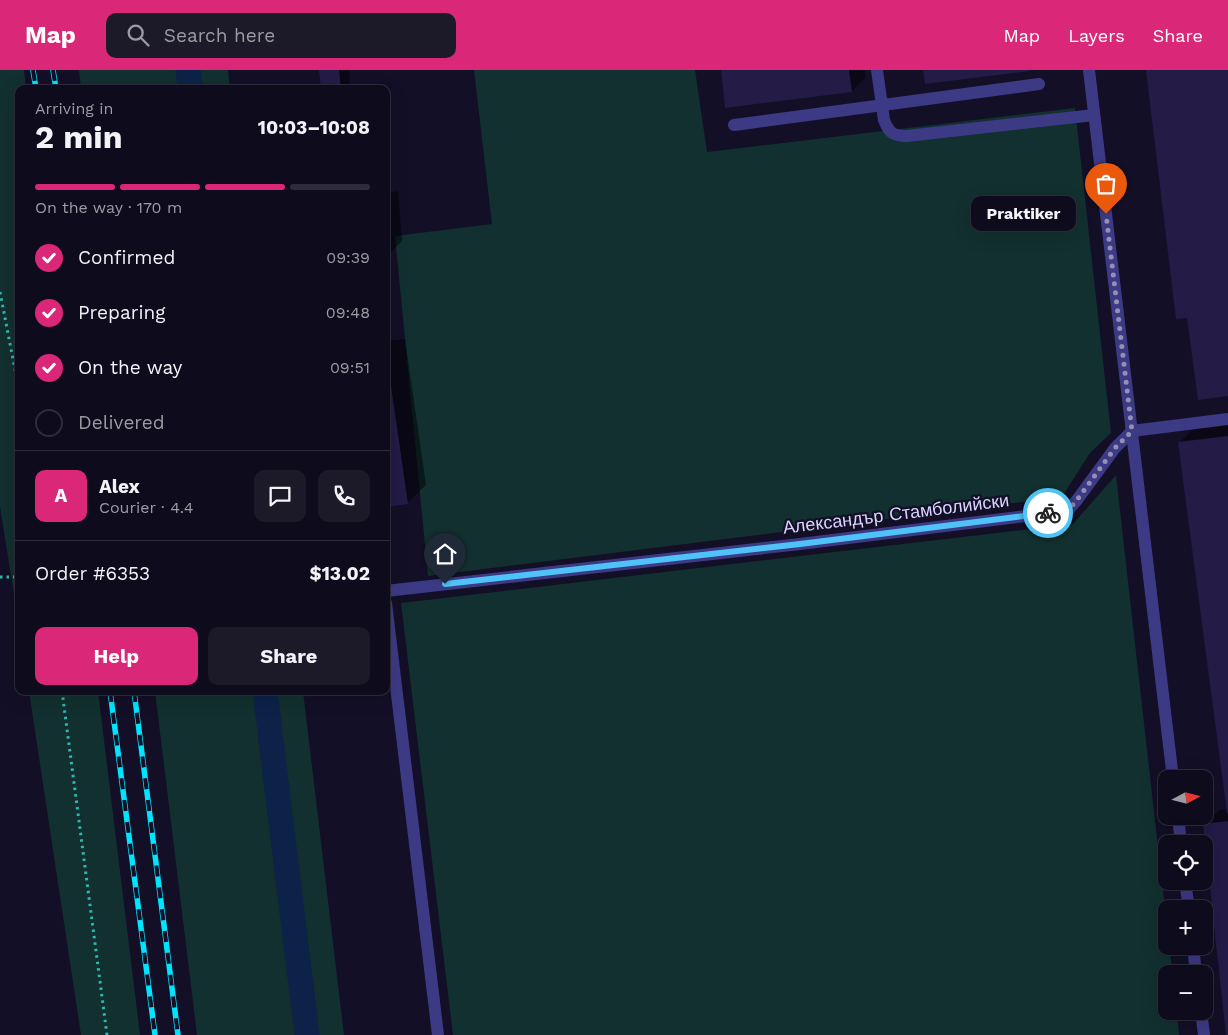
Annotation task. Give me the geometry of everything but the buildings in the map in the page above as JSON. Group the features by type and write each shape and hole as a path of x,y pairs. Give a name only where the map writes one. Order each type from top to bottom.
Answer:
{"street":[{"path":"877,70 884,120 892,134 898,136 1094,115"},
{"path":"1089,70 1172,770"},
{"path":"734,125 1039,84"},
{"path":"1132,431 1228,420"},
{"name":"Александър Стамболийски","path":"390,591 800,544 1058,512 1070,508 1115,448 1132,431"},
{"path":"390,636 438,1035"},
{"path":"1202,1020 1204,1035"}],"path":[{"path":"0,292 15,369"},
{"path":"0,577 15,577"},
{"path":"63,695 107,1035"}],"green space":[{"path":"0,70 24,70 26,85 15,85 15,600 0,507"},
{"path":"79,70 228,70 230,85 81,85"},
{"path":"474,70 695,70 707,152 1075,108 1111,433 1090,453 1062,497 428,576 395,236 492,224"},
{"path":"1116,475 1158,847 1158,890 1163,890 1164,900 1158,900 1158,955 1170,955 1172,965 1158,965 1158,1020 1178,1020 1179,1035 453,1035 401,603 1073,524"},
{"path":"30,695 98,695 140,1035 81,1035"},
{"path":"155,695 303,695 344,1035 197,1035"}],"waterway":[{"path":"188,70 190,85"},
{"path":"265,695 307,1035"}],"railway":[{"path":"33,70 35,85"},
{"path":"53,70 55,85"},
{"path":"111,695 155,1035"},
{"path":"135,695 178,1035"}],"way so far":[{"path":"1048,513 1070,508 1115,448 1132,431 1106,214"}],"place":[{"name":"Praktiker","path":"1106,214"}],"route":[{"path":"445,584 800,544 1048,513"}]}
